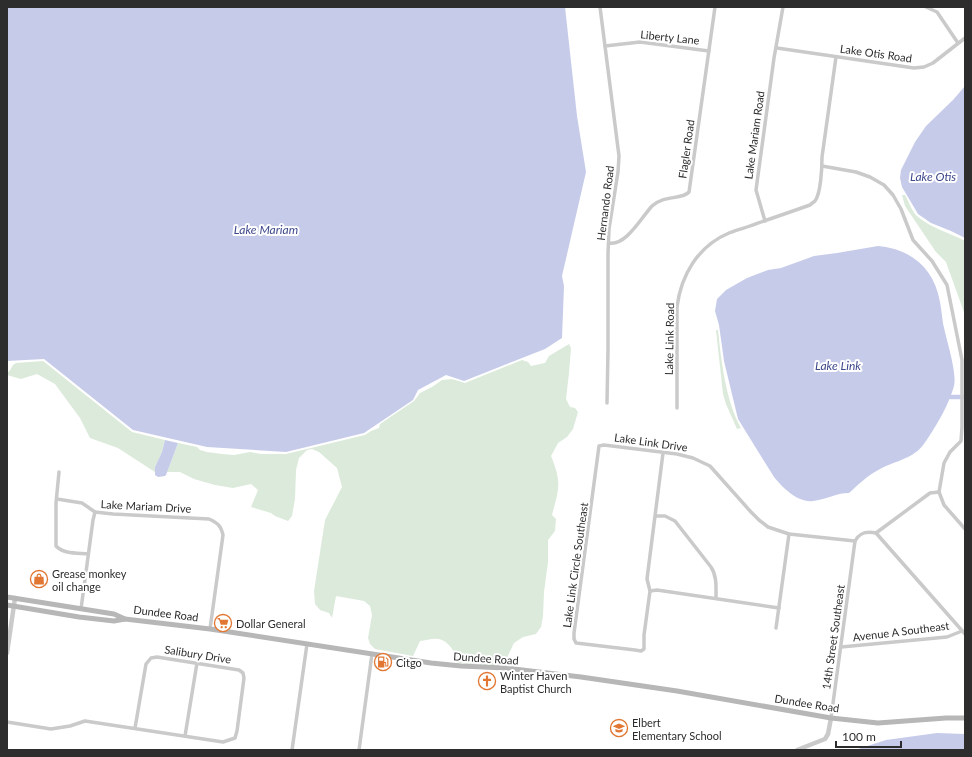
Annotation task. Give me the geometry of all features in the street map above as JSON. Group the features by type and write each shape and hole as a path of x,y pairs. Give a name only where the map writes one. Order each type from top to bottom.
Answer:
{"main road":[{"name":"Dundee Road","path":"7,597 81,608 114,614 125,618 210,629 431,663 511,669 581,677 677,691 831,718 869,722 965,718"},
{"name":"Dundee Road","path":"7,605 79,617 114,621 125,618"}],"street":[{"name":"Hernando Road","path":"600,7 619,156 608,243 607,403"},
{"name":"Flagler Road","path":"608,243 614,244 626,238 653,204 669,198 683,197 689,192 715,7"},
{"name":"Lake Mariam Road","path":"765,221 756,190 774,58 777,48 783,7"},
{"path":"926,7 937,12 958,43"},
{"name":"Lake Otis Road","path":"777,48 914,68 924,67 933,63 965,38"},
{"name":"Liberty Lane","path":"605,46 640,42 709,51"},
{"path":"765,221 807,206 815,201 818,194 836,57"},
{"path":"822,166 856,172 870,177 884,185 893,195 901,209 913,240 932,261 947,285 962,360 962,437 961,441 946,458 940,492 944,505 965,529"},
{"name":"Lake Link Road","path":"677,408 677,307 679,291 685,276 693,262 714,242 728,234 765,221"},
{"name":"Lake Link Drive","path":"599,446 604,445 663,452 693,458 710,466 759,520 768,527 789,534 855,541"},
{"name":"Lake Link Circle Southeast","path":"599,446 574,633 576,643 635,650 644,649 644,635 650,591"},
{"path":"663,452 647,579 650,591 657,590 779,608"},
{"path":"59,472 56,546 59,550 64,552 88,554"},
{"path":"876,533 930,493 940,492"},
{"path":"57,499 82,503 95,512"},
{"name":"Lake Mariam Drive","path":"81,608 95,512 210,519 222,527 223,535 210,629"},
{"path":"656,516 666,516 675,521 711,567 714,572 716,598"},
{"path":"855,541 863,532 870,531 876,533 964,632"},
{"path":"776,628 789,534"},
{"name":"14th Street Southeast","path":"799,749 825,739 828,734 855,541"},
{"path":"7,653 15,598"},
{"name":"Avenue A Southeast","path":"841,647 947,637 964,632"},
{"path":"292,750 307,644"},
{"path":"359,750 372,654"},
{"name":"Salibury Drive","path":"7,722 51,728 70,726 85,721 223,742 235,738 244,678 243,673 239,670 197,663 157,657 151,658 146,664 135,728"},
{"path":"185,736 197,663"}],"green space":[{"path":"902,195 905,195 914,212 923,221 965,241 965,315 946,262 936,252 905,206"},
{"path":"716,330 718,330 728,393 736,418 741,428 737,429 723,394"},
{"path":"569,344 571,348 566,399 570,407 575,408 578,412 573,429 567,437 558,443 551,456 557,473 558,492 552,515 556,519 555,531 548,540 548,562 541,627 536,634 523,637 514,643 507,658 499,666 457,663 455,653 451,647 442,640 437,639 420,641 413,656 375,649 370,644 368,638 372,615 370,606 364,601 336,596 332,618 329,613 320,610 315,604 314,591 325,520 342,487 337,468 319,452 312,449 307,450 299,458 296,470 295,499 292,516 288,521 271,513 251,507 258,490 251,484 233,488 194,479 180,472 167,472 178,443 197,447 200,450 207,452 222,454 234,455 250,452 261,454 286,454 365,435 379,428 380,424 414,401 420,393 442,380 452,379 465,383 522,360 528,362 531,366 545,363 549,356"},
{"path":"43,361 132,432 165,440 162,452 155,467 155,472 118,448 90,438 80,418 55,384 37,374 21,379 7,375 7,370 9,372 16,363"}],"water":[{"name":"Lake Mariam","path":"7,7 565,7 577,116 586,172 562,276 564,286 562,338 545,349 464,381 446,375 418,390 413,400 364,433 286,452 207,447 133,430 44,359 7,361"},
{"name":"Lake Otis","path":"965,86 965,238 931,223 918,214 902,187 900,178 901,170 915,142 926,126"},
{"name":"Lake Link","path":"878,246 901,251 911,256 919,262 932,279 940,302 943,324 952,359 955,381 954,386 939,420 918,451 909,457 876,471 849,493 813,501 802,500 786,490 774,477 738,419 724,361 719,325 715,311 717,299 726,290 747,278 768,270 781,268 814,256"},
{"path":"165,440 178,443 166,475 158,477 155,475 155,467 162,452"},
{"path":"937,733 965,734 965,750 855,750 886,740"}],"waterway":[{"path":"950,397 965,397"}],"place":[{"name":"Grease monkey oil change","path":"39,579"},
{"name":"Dollar General","path":"223,623"},
{"name":"Citgo","path":"383,662"},
{"name":"Winter Haven Baptist Church","path":"487,681"},
{"name":"Elbert Elementary School","path":"619,728"}]}
